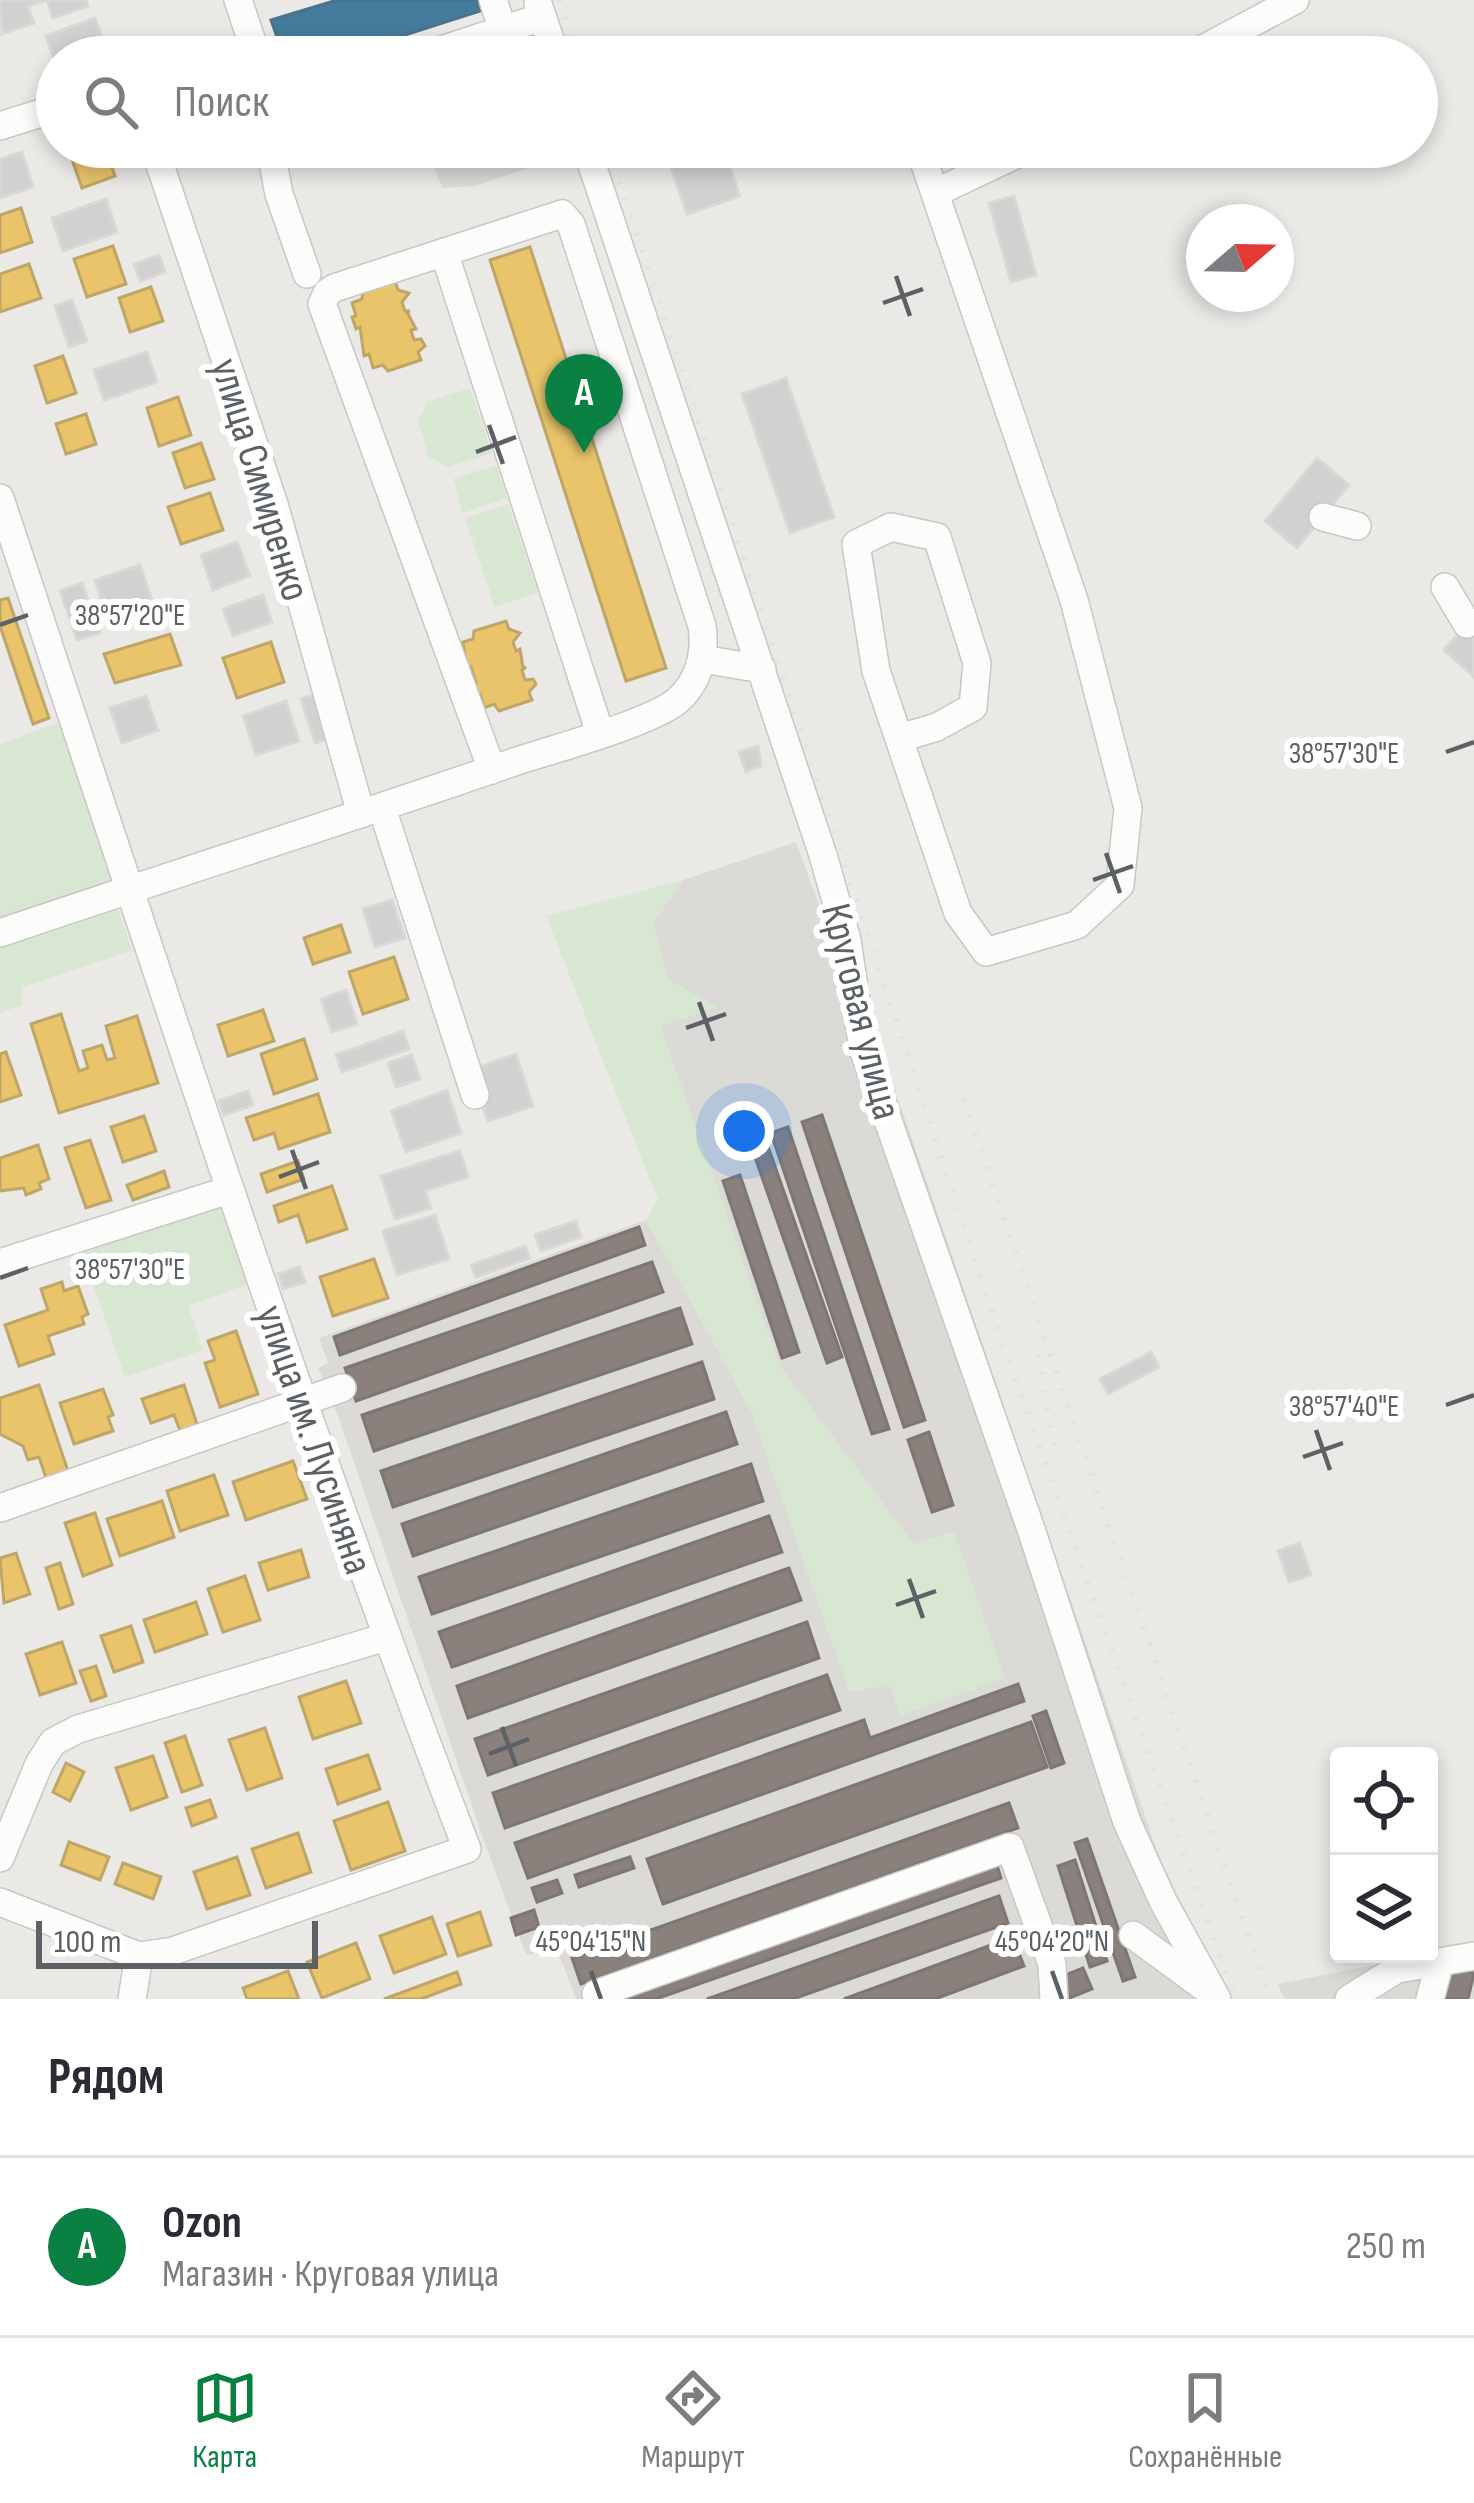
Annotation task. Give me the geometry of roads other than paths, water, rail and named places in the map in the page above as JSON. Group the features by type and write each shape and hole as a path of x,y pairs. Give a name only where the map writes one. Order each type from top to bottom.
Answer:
{"street":[{"path":"238,0 250,36"},
{"path":"493,0 502,30"},
{"path":"1227,36 1295,0"},
{"path":"484,36 540,8"},
{"path":"0,126 36,115"},
{"name":"улица Симиренко","path":"161,168 371,811 475,1095"},
{"path":"274,168 308,274"},
{"name":"Круговая улица","path":"593,168 762,669 847,940 862,1049 1031,1528 1127,1822 1216,1999"},
{"path":"899,738 937,727 973,707 977,663 937,538 891,527 856,544 876,670 958,913 986,952 1078,925 1120,885 1128,808 1074,600 927,168"},
{"path":"937,192 987,168"},
{"path":"0,933 371,811 492,770 600,733 675,702 693,682 702,659 702,626 568,218 558,215 334,288 322,304 492,770"},
{"path":"444,252 600,733"},
{"name":"улица им. Лусиняна","path":"0,498 229,1190 386,1637 467,1849 173,1951 140,1956"},
{"path":"1323,517 1357,526"},
{"path":"1445,587 1467,625"},
{"path":"702,659 762,669"},
{"path":"0,1263 229,1190"},
{"path":"0,1508 342,1388"},
{"path":"0,1858 53,1742 78,1729 386,1637"},
{"path":"596,1994 1010,1846 1052,1964 1054,1999"},
{"path":"0,1902 140,1956 132,1999"},
{"path":"1133,1935 1182,1968 1216,1999"},
{"path":"1349,1999 1397,1969 1474,1956"},
{"path":"1430,1999 1440,1962"}],"railway":[{"path":"559,0 571,36"},
{"path":"615,168 1001,1339 1235,1999"},
{"path":"963,1098 1270,1999"},
{"path":"1039,1354 1055,1454"}],"place":[{"name":"Ozon","path":"584,453"}]}
